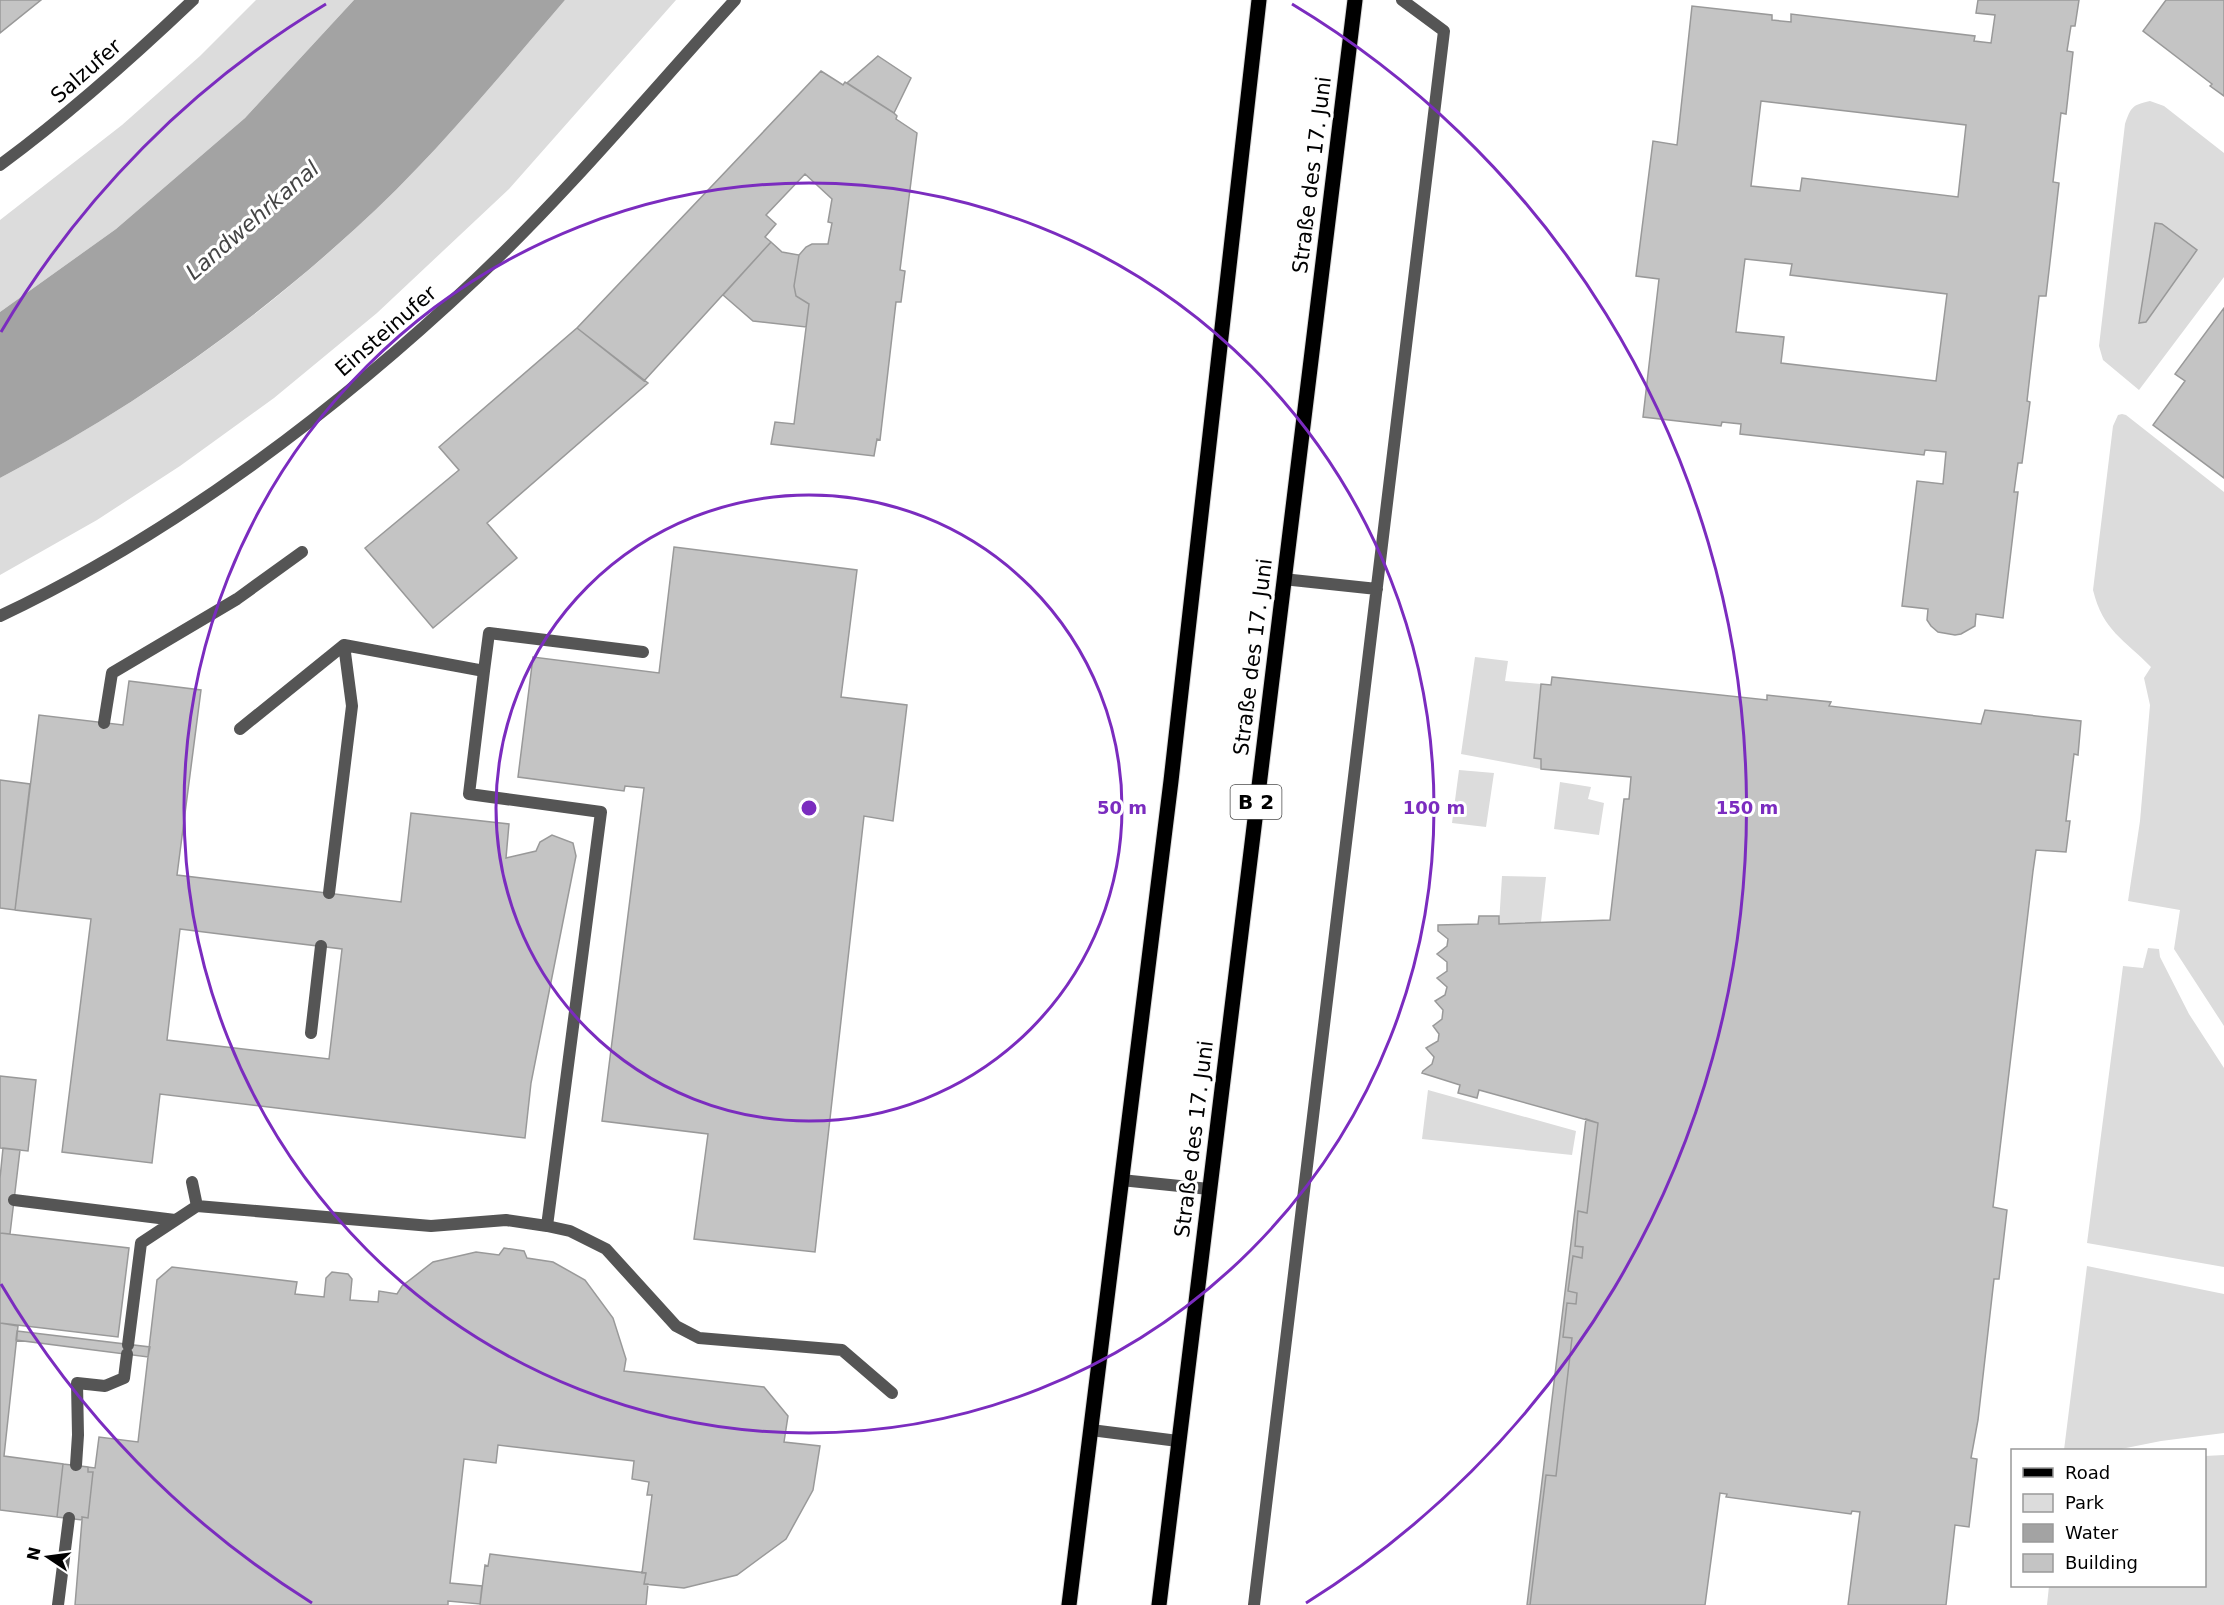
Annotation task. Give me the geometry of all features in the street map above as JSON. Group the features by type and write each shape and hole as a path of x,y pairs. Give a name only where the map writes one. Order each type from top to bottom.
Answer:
{"main road":[{"path":"1069,1605 1169,793 1259,0"},
{"name":"Straße des 17. Juni","path":"1159,1605 1355,0"}],"street":[{"name":"Salzufer","path":"0,165 40,136 125,63 193,0"},
{"name":"Einsteinufer","path":"0,616 101,563 249,469 398,350 478,277 554,201 735,0"},
{"path":"1254,1605 1444,31 1402,0"},
{"path":"104,723 112,674 237,599 302,552"},
{"path":"1283,579 1377,589"},
{"path":"547,1226 601,812 469,794 489,633 643,652"},
{"path":"240,729 344,645 483,671"},
{"path":"329,893 352,706 344,645"},
{"path":"311,1034 321,946"},
{"path":"1121,1180 1209,1189"},
{"path":"192,1182 197,1206"},
{"path":"14,1200 175,1220"},
{"path":"76,1465 77,1383 105,1386 124,1378 141,1244 197,1206 431,1226 506,1220 570,1231 606,1249 676,1326 699,1338 842,1350 892,1393"},
{"path":"1091,1430 1178,1441"},
{"path":"58,1605 69,1518"}],"green space":[{"path":"256,0 354,0 245,118 116,229 0,312 0,220 122,125 200,56"},
{"path":"565,0 676,0 509,189 377,313 274,398 180,466 97,520 0,575 0,478 95,425 141,396 230,333 315,264 384,202 411,174 464,117"},
{"path":"2150,101 2164,106 2224,153 2224,277 2139,390 2103,360 2099,346 2125,124 2133,108"},
{"path":"2122,414 2224,492 2224,1026 2174,949 2180,910 2128,901 2140,821 2150,705 2144,678 2151,667 2109,625 2102,615 2093,590 2113,426 2118,415"},
{"path":"1475,657 1508,661 1505,681 1541,684 1534,758 1541,759 1541,769 1461,754"},
{"path":"1459,770 1494,773 1486,827 1452,823"},
{"path":"1560,782 1591,787 1588,799 1604,803 1599,835 1554,829"},
{"path":"1502,876 1546,877 1541,922 1499,924"},
{"path":"2148,948 2159,949 2160,957 2189,1014 2224,1068 2224,1267 2087,1243 2123,966 2143,968"},
{"path":"1428,1090 1576,1131 1572,1155 1422,1139"},
{"path":"2087,1266 2224,1294 2224,1433 2121,1449 2064,1449"},
{"path":"2224,1455 2224,1605 2047,1605 2049,1587 2206,1587 2206,1456"}],"water":[{"name":"Landwehrkanal","path":"354,0 565,0 464,117 411,174 384,202 315,264 230,333 186,365 95,424 0,478 0,312 116,229 245,118"}],"building":[{"path":"0,0 41,0 0,33"},
{"path":"1978,0 2079,0 2075,26 2071,26 2067,51 2073,52 2066,114 2061,113 2053,182 2059,183 2046,296 2039,296 2027,401 2030,402 2022,463 2018,463 2014,492 2018,492 2003,618 1976,614 1975,626 1955,635 1938,632 1931,626 1927,620 1928,609 1902,606 1917,481 1943,484 1946,452 1925,450 1924,455 1740,434 1741,424 1722,422 1721,426 1643,417 1659,279 1636,276 1653,141 1677,145 1692,6 1772,15 1772,20 1791,22 1791,14 1975,36 1974,41 1991,43 1995,15 1976,13","holes":["1761,101 1966,125 1958,197 1802,178 1800,191 1751,186","1745,259 1792,264 1790,275 1947,294 1936,381 1781,363 1784,337 1736,332"]},
{"path":"2166,0 2224,0 2224,96 2210,86 2212,84 2143,31"},
{"path":"878,56 911,78 894,113 847,83"},
{"path":"821,71 843,85 845,82 894,113 897,116 896,119 917,133 900,270 905,271 901,302 896,302 880,440 877,439 874,456 771,444 775,422 794,424 809,304 796,296 794,286 799,255 812,244 828,244 832,223 828,222 832,199 805,174 766,215 776,224 765,237 771,242 644,381 577,328"},
{"path":"2155,223 2162,224 2197,250 2146,322 2139,323"},
{"path":"771,242 782,252 799,255 794,286 796,296 809,304 806,327 753,321 723,295"},
{"path":"2224,308 2224,478 2153,425 2185,381 2175,374"},
{"path":"577,328 648,383 487,523 517,558 433,628 365,548 459,470 439,447"},
{"path":"674,547 857,570 841,697 907,705 893,821 864,816 815,1252 694,1239 708,1134 602,1121 644,788 625,786 624,791 518,777 533,657 659,673"},
{"path":"1552,677 1767,700 1767,695 1831,702 1829,706 1981,724 1985,710 2081,721 2078,755 2074,754 2066,821 2070,821 2066,852 2036,850 1993,1207 2007,1210 1999,1279 1994,1279 1978,1420 1971,1458 1977,1459 1969,1527 1955,1525 1946,1605 1848,1605 1860,1512 1852,1511 1851,1514 1726,1497 1727,1494 1720,1493 1705,1605 1530,1605 1546,1475 1556,1476 1572,1338 1563,1337 1567,1303 1576,1304 1577,1293 1568,1291 1573,1256 1582,1258 1583,1247 1575,1246 1578,1211 1587,1213 1598,1123 1479,1090 1477,1098 1458,1093 1460,1085 1422,1073 1432,1064 1434,1057 1426,1048 1438,1041 1439,1034 1433,1026 1442,1019 1443,1010 1435,1001 1445,995 1447,987 1437,978 1447,971 1447,962 1437,954 1447,946 1448,939 1438,931 1438,925 1478,924 1479,916 1499,916 1499,924 1610,920 1624,799 1629,799 1631,777 1541,769 1541,759 1534,758 1541,684 1551,685"},
{"path":"129,681 201,690 177,875 401,902 411,813 509,824 506,858 536,851 540,842 552,835 573,843 576,856 531,1083 525,1138 160,1094 152,1163 62,1152 91,919 15,910 39,715 123,725","holes":["180,929 342,949 329,1059 167,1040"]},
{"path":"0,780 30,784 15,910 0,908"},
{"path":"0,1076 36,1080 28,1151 0,1148"},
{"path":"1586,1119 1598,1123 1587,1213 1578,1211 1575,1246 1583,1247 1582,1258 1573,1256 1568,1291 1577,1293 1576,1304 1567,1303 1563,1337 1572,1338 1556,1476 1546,1475 1530,1605 1527,1605"},
{"path":"3,1148 20,1150 10,1234 0,1233 0,1178"},
{"path":"0,1233 129,1248 118,1337 0,1323"},
{"path":"504,1248 524,1251 527,1258 553,1262 585,1280 613,1318 626,1359 624,1371 764,1387 788,1416 784,1442 820,1446 813,1490 786,1539 737,1575 684,1588 644,1584 646,1573 642,1573 652,1495 647,1495 649,1482 632,1479 634,1461 498,1445 496,1463 464,1459 450,1583 482,1586 480,1604 448,1601 448,1605 75,1605 82,1517 88,1518 93,1472 88,1472 88,1467 95,1468 99,1437 138,1442 157,1280 172,1267 297,1282 295,1294 324,1297 326,1278 332,1272 348,1274 352,1279 350,1300 378,1302 379,1291 397,1294 402,1286 433,1262 476,1252 499,1255"},
{"path":"0,1323 18,1326 4,1456 63,1464 57,1517 0,1510"},
{"path":"17,1331 150,1347 148,1357 16,1340"},
{"path":"63,1464 88,1467 88,1472 93,1472 88,1518 82,1517 82,1520 57,1517"},
{"path":"490,1554 646,1573 644,1584 648,1584 646,1605 480,1605 485,1565 488,1566"}]}
